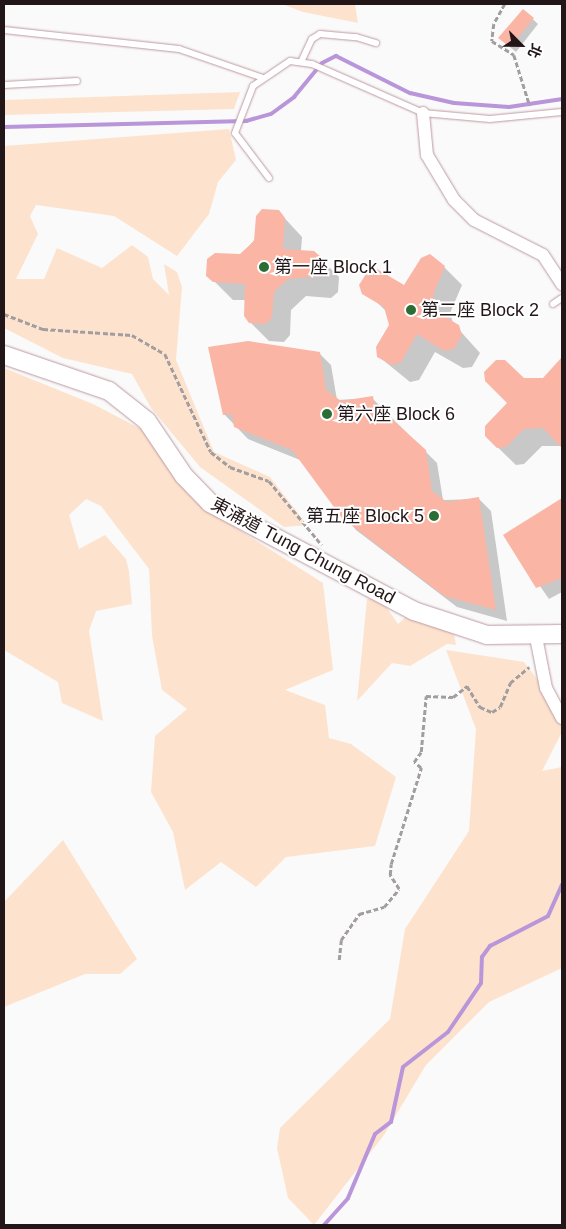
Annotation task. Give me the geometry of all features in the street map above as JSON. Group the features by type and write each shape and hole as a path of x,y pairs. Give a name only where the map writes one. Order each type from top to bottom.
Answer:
{"main road":[{"name":"東涌道 Tung Chung Road","path":"4,355 94,385 122,399 151,426 200,494 268,536 444,623 487,635 536,637 562,634"}],"street":[{"path":"423,113 427,155 454,200 474,220 543,255 562,284"},
{"path":"536,637 546,688 562,718"}],"lane":[{"path":"4,30 180,48 263,78"},
{"path":"302,60 312,39 320,34 356,37 376,43"},
{"path":"269,178 235,133 248,92 280,65 302,60 423,113 490,119 562,112"},
{"path":"4,85 77,81"},
{"path":"553,304 562,298"}],"path":[{"path":"505,4 494,24 492,41 514,55 529,91 531,112"},
{"name":"東涌道 Tung Chung Road","path":"4,314 44,329 132,335 165,354 210,452 230,467 269,481 328,550"},
{"path":"339,960 341,940 359,914 384,907 399,889 390,875 390,864 421,768 414,762 421,752 426,696 453,697 467,686 480,707 492,712 500,707 510,683 527,672 530,664"}],"shaded area":[{"path":"282,4 355,4 358,23 303,12"},
{"path":"240,92 234,109 4,115 4,100"},
{"path":"229,129 236,160 218,182 209,214 177,256 114,216 36,205 30,216 38,234 16,279 44,279 57,248 102,268 132,245 148,257 153,279 169,295 164,264 177,272 182,287 176,360 214,452 270,477 307,525 284,527 200,467 151,408 132,374 63,358 4,328 4,146"},
{"path":"4,368 93,404 141,429 214,514 323,583 333,670 285,690 325,705 329,738 351,744 396,777 375,846 286,857 256,887 221,862 185,890 173,832 151,792 155,736 187,709 162,690 152,636 149,569 101,506 86,499 69,515 79,549 105,535 126,559 129,571 132,604 96,611 89,631 103,721 62,703 58,682 4,650"},
{"path":"380,598 398,624 409,614 454,634 456,645 447,644 410,666 392,663 357,701 367,599"},
{"path":"446,650 524,662 562,712 562,732 542,771 562,767 562,968 489,1002 426,1065 384,1135 314,1225 288,1198 277,1148 280,1128 390,1019 405,929 469,831 476,729"},
{"path":"63,840 137,959 120,974 85,974 4,1007 4,902"}],"building":[{"path":"523,9 534,18 510,47 498,38"},
{"name":"第一座 Block 1","path":"262,209 279,210 285,218 283,249 314,251 321,257 319,276 288,279 274,292 272,317 266,324 249,323 244,316 245,284 213,282 206,276 207,259 215,253 240,254 254,241 256,216"},
{"name":"第二座 Block 2","path":"430,254 445,266 433,295 438,313 459,325 462,335 454,349 444,351 417,334 401,362 392,365 377,357 376,347 389,325 384,307 362,294 359,285 368,271 377,269 404,285 421,258"},
{"path":"248,341 320,352 326,390 341,401 373,396 374,403 426,450 432,491 447,502 479,497 496,610 444,596 342,518 292,450 234,427 232,414 223,415 208,347"},
{"path":"562,357 562,448 543,428 524,429 506,447 497,448 485,436 485,426 507,403 485,381 484,372 496,360 505,360 524,378 543,378"},
{"path":"562,498 562,578 536,588 503,535"}],"waterway":[{"path":"4,127 246,121 271,114 294,97 322,63 336,56 410,93 454,103 509,107 562,99"},
{"path":"324,1225 348,1198 375,1134 391,1122 403,1067 448,1032 481,983 482,957 490,946 548,916 562,885"}],"place":[{"name":"第一座 Block 1","path":"264,267"},
{"name":"第二座 Block 2","path":"411,310"},
{"name":"第六座 Block 6","path":"327,414"},
{"name":"第五座 Block 5","path":"434,516"}]}
